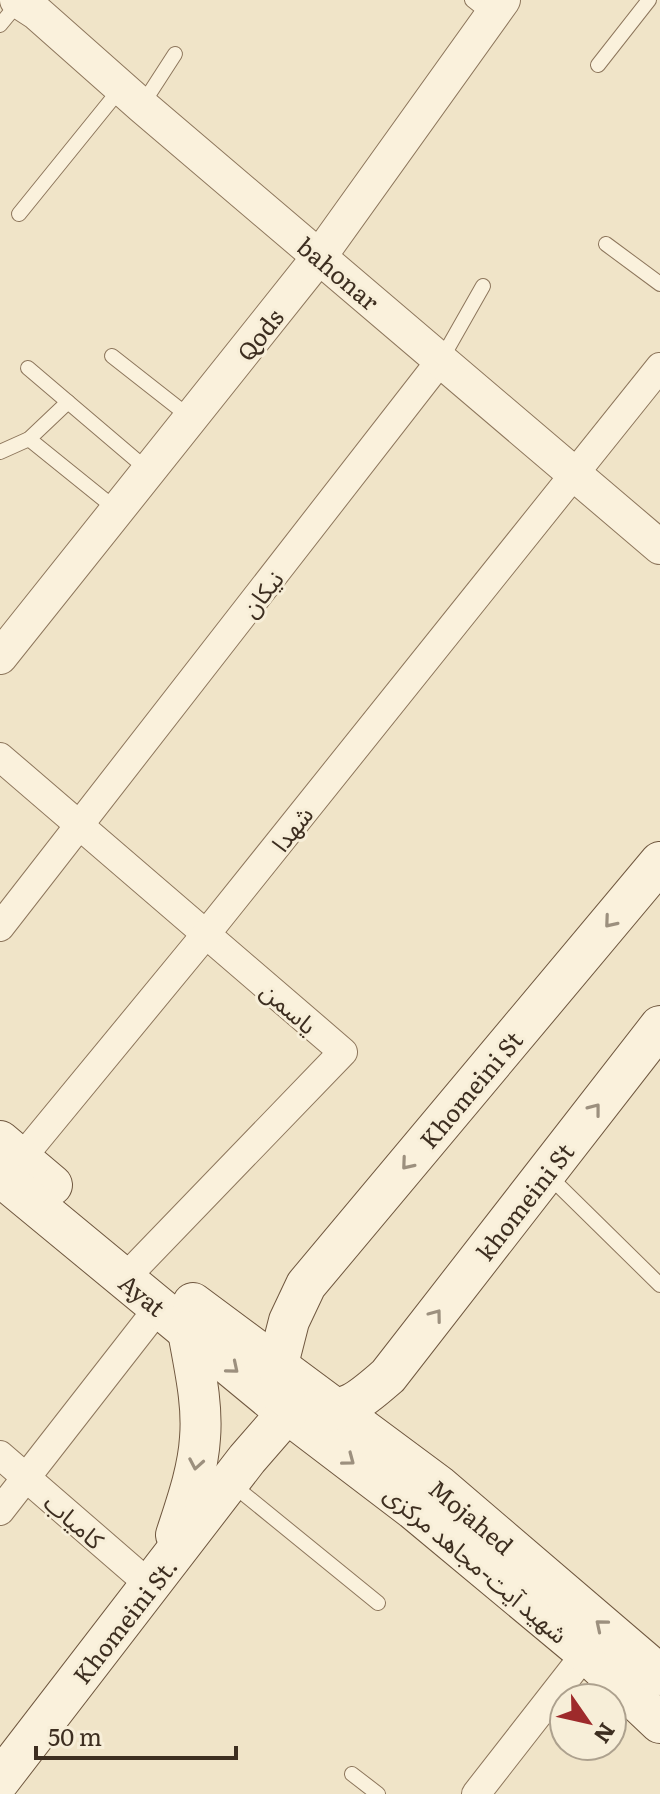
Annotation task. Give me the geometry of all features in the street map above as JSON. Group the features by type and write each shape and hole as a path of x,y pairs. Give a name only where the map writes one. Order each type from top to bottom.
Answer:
{"main road":[{"name":"Khomeini St","path":"278,1364 289,1321 306,1285 660,862"},
{"name":"khomeini St","path":"400,1362 660,1026"},
{"name":"Ayat","path":"5,1168 133,1270 287,1413"},
{"path":"158,1575 192,1487 200,1437 198,1395 185,1318 237,1319 274,1313 306,1285"},
{"name":"Ayat","path":"185,1318 278,1364"},
{"path":"278,1364 287,1413 339,1411 366,1396 400,1362"},
{"path":"400,1362 388,1411 395,1437 438,1485"},
{"name":"Mojahed","path":"278,1364 438,1485 660,1675"},
{"name":"Khomeini St.","path":"0,1780 238,1470 287,1413"},
{"name":"شهید آیت-مجاهد مرکزی","path":"287,1413 413,1509 586,1653 660,1723"}],"street":[{"name":"Qods","path":"0,657 319,257 489,5"},
{"name":"bahonar","path":"24,8 660,547"},
{"name":"نیکان","path":"0,927 441,360"},
{"name":"شهدا","path":"5,1168 206,934 660,367"},
{"name":"یاسمن","path":"0,757 343,1052 133,1270"},
{"path":"0,1511 25,1477 185,1318"},
{"name":"کامیاب","path":"0,1455 158,1575"},
{"path":"476,1794 586,1653"}],"lane":[{"path":"598,65 649,0"},
{"path":"19,214 175,54"},
{"path":"606,244 660,284"},
{"path":"441,360 483,286"},
{"path":"112,356 191,418"},
{"path":"28,368 149,471"},
{"path":"0,452 29,439 68,402"},
{"path":"29,439 118,510"},
{"path":"545,1172 660,1285"},
{"path":"238,1470 378,1603"},
{"path":"352,1774 378,1794"}]}
